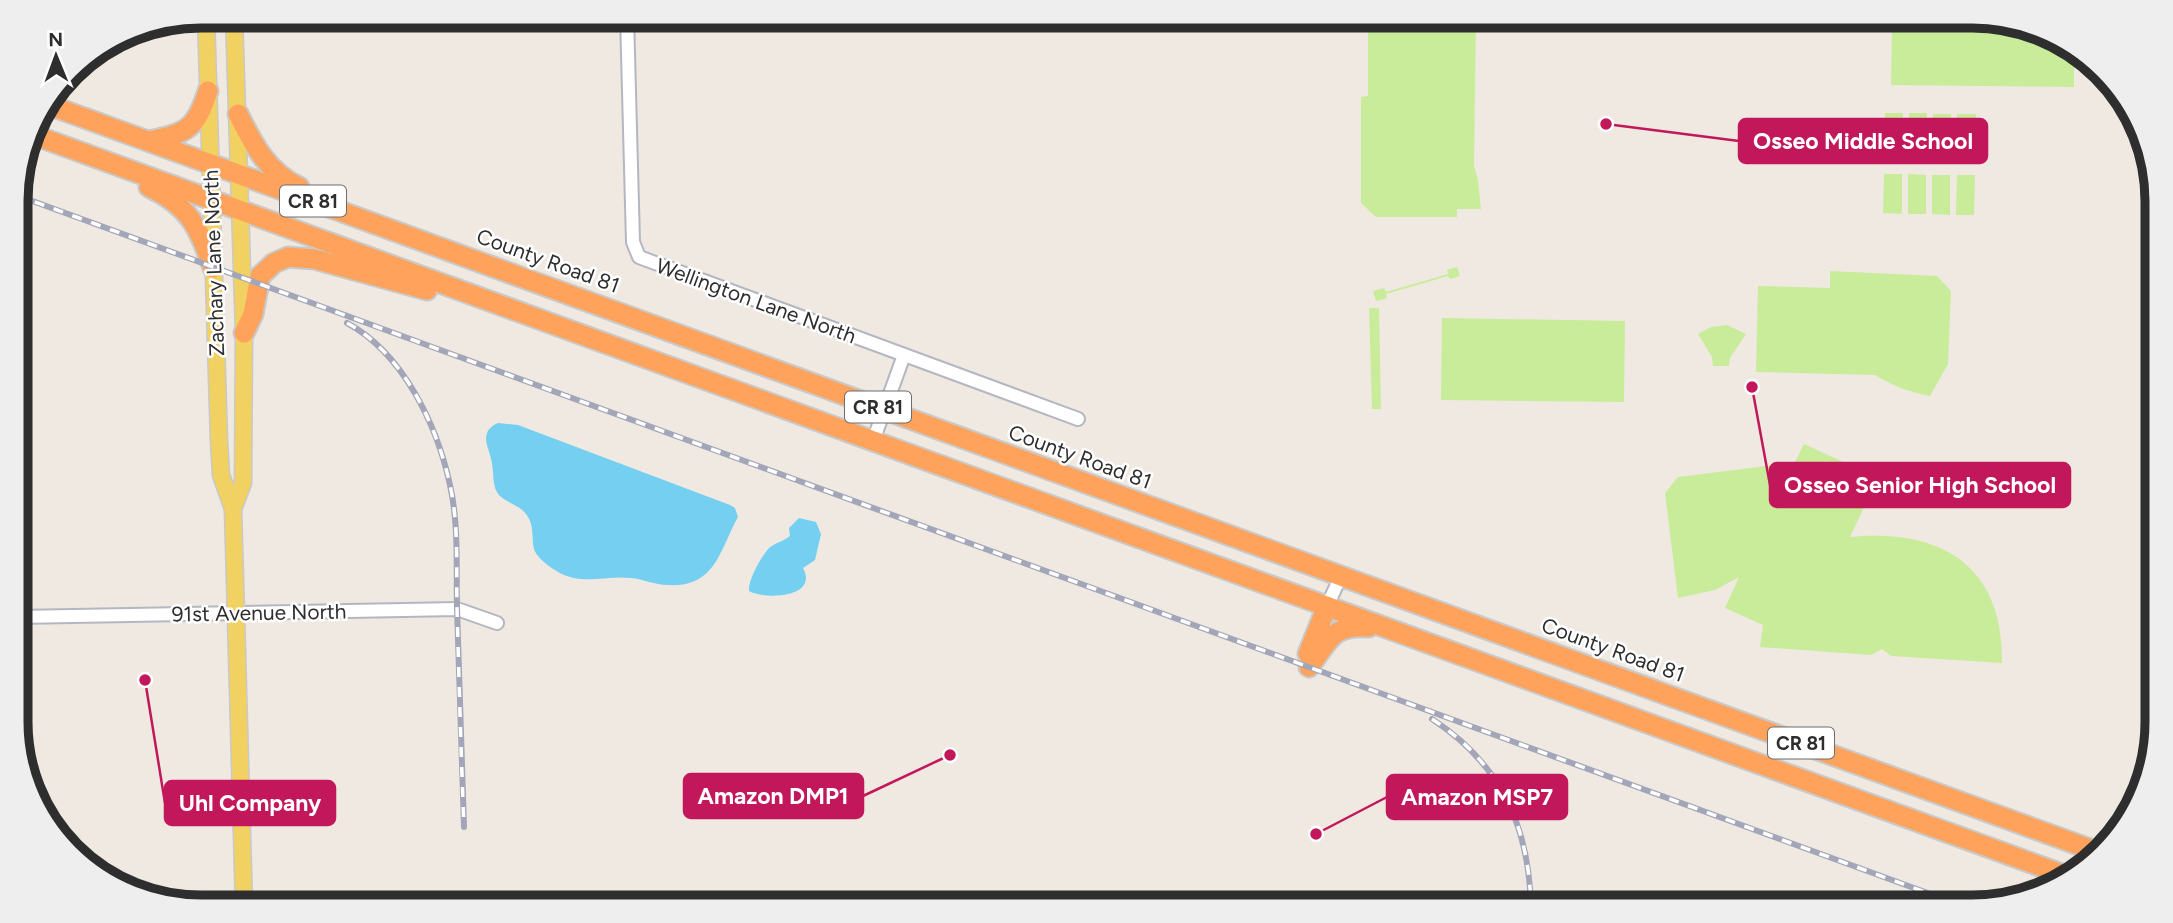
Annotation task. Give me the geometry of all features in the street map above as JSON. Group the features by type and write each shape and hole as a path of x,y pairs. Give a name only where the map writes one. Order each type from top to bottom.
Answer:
{"highway":[{"path":"148,141 187,131 201,114 208,91"},
{"name":"County Road 81","path":"56,107 2089,849"},
{"path":"238,114 256,148 277,174 295,186 416,237"},
{"name":"CR 81","path":"40,137 2057,872"},
{"path":"63,145 165,194 176,202 197,226 213,268"},
{"path":"244,333 253,314 260,276 274,263 288,257 299,257 518,311"},
{"path":"1327,606 1308,654 1309,667 1334,632 1359,626 1386,629"}],"main road":[{"name":"Zachary Lane North","path":"206,28 221,475 233,509 244,895"},
{"name":"Zachary Lane North","path":"233,509 243,483 244,333 235,28"},
{"path":"235,33 236,28"}],"street":[{"name":"Wellington Lane North","path":"627,28 634,242 639,257 1078,419"},
{"path":"873,441 904,355"},
{"path":"1327,606 1341,576"},
{"name":"91st Avenue North","path":"28,617 457,609 498,623"}],"green space":[{"path":"1368,28 1476,28 1474,166 1481,209 1457,209 1457,217 1376,217 1361,203 1361,97 1368,96"},
{"path":"1892,28 1972,28 2005,31 2038,41 2074,62 2074,87 1891,85"},
{"path":"1885,113 1903,113 1902,153 1884,152"},
{"path":"1909,113 1927,113 1927,153 1908,153"},
{"path":"1933,114 1951,114 1951,154 1932,153"},
{"path":"1957,114 1976,114 1975,154 1957,153"},
{"path":"1884,174 1902,174 1902,214 1883,213"},
{"path":"1908,174 1926,175 1926,214 1908,214"},
{"path":"1932,175 1950,175 1950,215 1932,214"},
{"path":"1957,175 1975,175 1974,215 1956,215"},
{"path":"1457,267 1460,276 1450,279 1448,276 1386,294 1387,298 1376,301 1373,291 1384,288 1386,292 1448,274 1447,270"},
{"path":"1830,271 1937,276 1951,291 1948,364 1930,396 1901,388 1875,375 1756,372 1758,286 1830,288"},
{"path":"1369,308 1379,308 1381,409 1372,409"},
{"path":"1442,318 1625,321 1624,402 1441,400"},
{"path":"1727,325 1746,334 1730,358 1729,366 1713,366 1712,357 1698,334 1711,327"},
{"path":"1804,444 1878,478 1850,537 1912,539 1939,547 1961,560 1979,578 1992,601 2000,629 2002,663 1891,656 1882,649 1871,655 1760,647 1763,625 1725,608 1739,577 1715,590 1678,598 1665,493 1678,477 1783,464 1785,482"}],"water":[{"path":"998,28 1069,28 1002,31"},
{"path":"498,423 518,425 730,505 735,508 738,517 721,553 706,573 697,580 684,584 658,584 622,577 579,579 555,570 536,553 531,522 526,514 502,498 495,488 486,437 491,427"},
{"path":"799,518 816,522 821,534 815,560 803,568 806,578 804,586 797,591 777,596 749,591 762,557 769,548 790,536 789,528"}],"railway":[{"path":"28,199 1933,895"},
{"path":"347,323 367,336 385,353 415,393 436,439 450,485 456,531 464,827"},
{"path":"1432,719 1476,756 1507,800 1524,850 1530,895"}],"place":[{"name":"Osseo Middle School","path":"1606,124"},
{"name":"Osseo Senior High School","path":"1752,387"},
{"name":"Uhl Company","path":"145,680"},
{"name":"Amazon DMP1","path":"950,755"},
{"name":"Amazon MSP7","path":"1316,834"}]}
